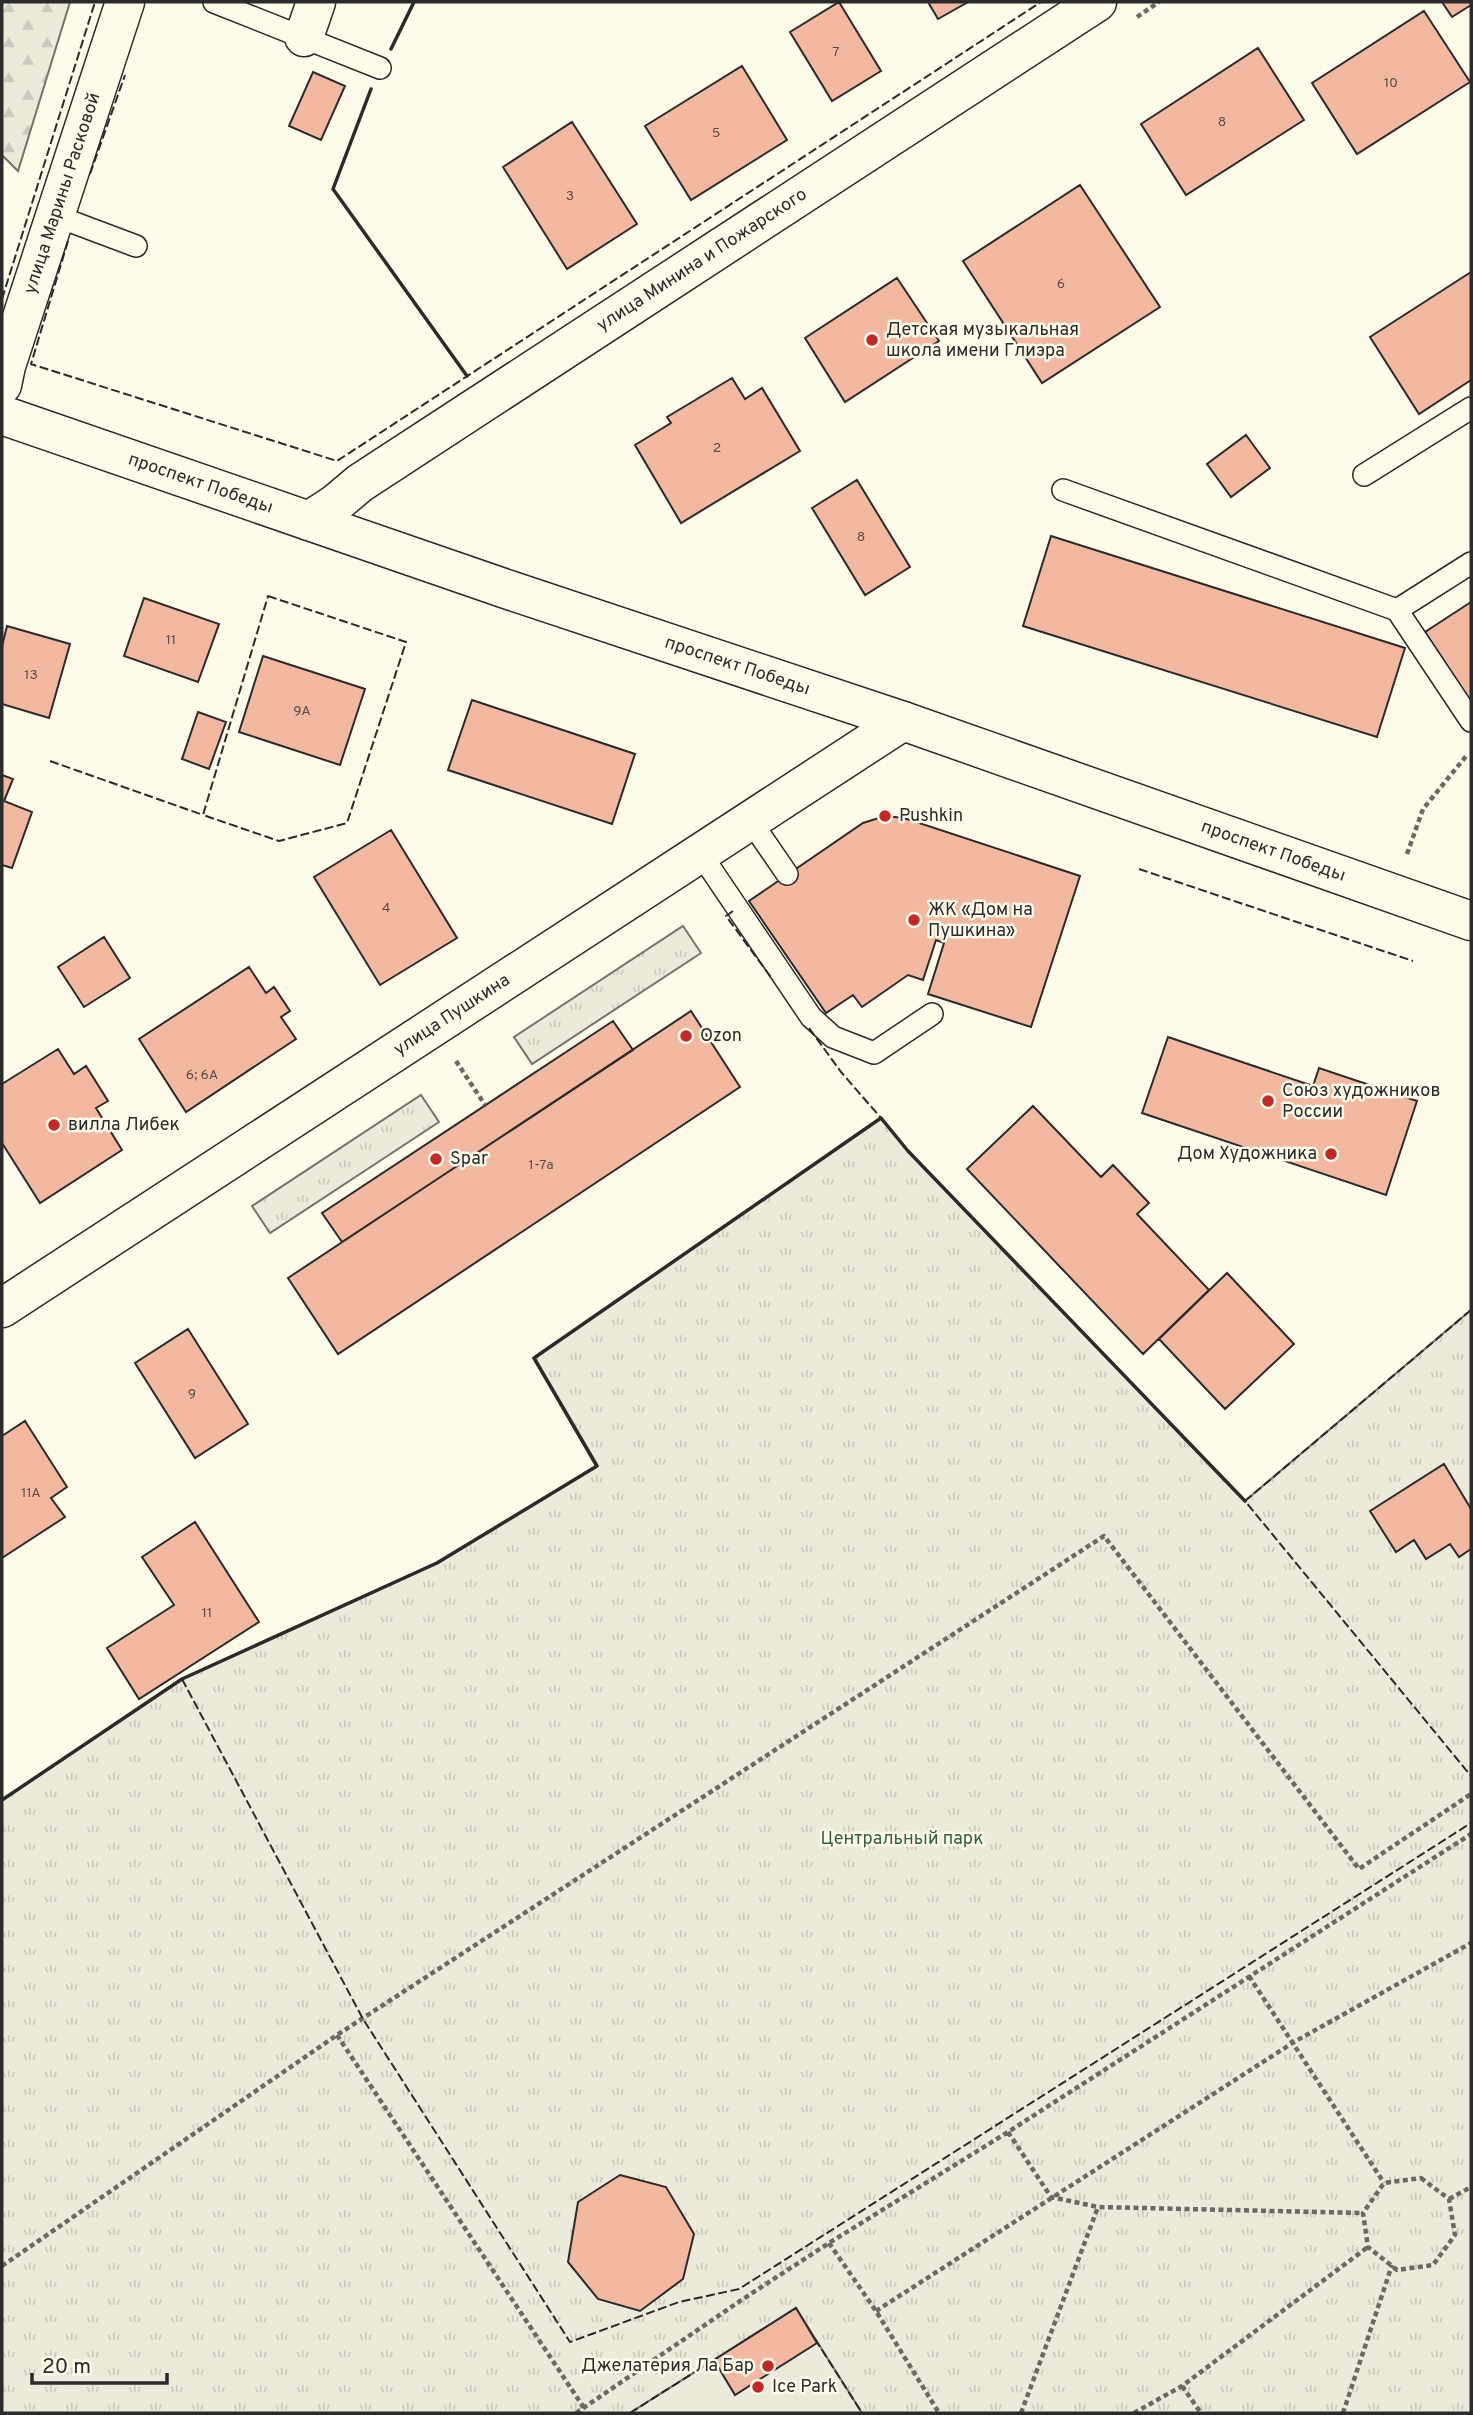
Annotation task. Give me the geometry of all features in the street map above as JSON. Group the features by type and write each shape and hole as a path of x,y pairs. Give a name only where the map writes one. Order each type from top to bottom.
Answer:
{"street":[{"name":"улица Марины Расковой","path":"2,385 125,2"},
{"name":"улица Минина и Пожарского","path":"309,521 335,505 360,483 1095,2"},
{"name":"проспект Победы","path":"2,415 512,591 903,721 1471,921"},
{"name":"улица Пушкина","path":"2,1308 903,721"}],"lane":[{"path":"214,2 310,19 380,68"},
{"path":"56,216 136,246"},
{"path":"1364,475 1471,408"},
{"path":"1063,490 1397,610 1471,721"},
{"path":"1397,610 1471,563"},
{"path":"751,820 787,874"},
{"path":"700,853 811,1017 832,1037 874,1053 932,1014"}],"path":[{"path":"1423,808 1471,752"},
{"path":"449,1052 485,1105"},
{"path":"2,2266 337,2035 1104,1536 1359,1869 1471,1794"},
{"path":"576,2413 829,2243 1008,2132 1471,1834"},
{"path":"876,2311 1294,2042 1471,1943"},
{"path":"1250,1976 1384,2183"},
{"path":"337,2035 584,2408"},
{"path":"1008,2132 1051,2197 1098,2207 1363,2213"},
{"path":"1420,2178 1449,2199 1455,2235 1433,2265 1397,2270 1368,2248 1363,2213 1384,2183 1420,2178"},
{"path":"1449,2199 1471,2187"},
{"path":"1021,2413 1098,2207"},
{"path":"829,2243 876,2311 939,2413"},
{"path":"1134,2413 1182,2386 1368,2248"},
{"path":"1343,2413 1391,2265"},
{"path":"1182,2386 1201,2413"}],"green space":[{"path":"2,2 70,2 18,171 2,155"},
{"path":"683,926 701,953 532,1064 514,1037"},
{"path":"421,1095 439,1122 270,1233 252,1206"},
{"name":"Центральный парк","path":"881,1118 908,1151 1245,1501 1471,1310 1471,2413 862,2413 795,2309 630,2413 2,2413 2,1800 182,1679 436,1563 596,1466 534,1358"},
{"name":"Ice Park","path":"796,2308 862,2413 630,2413"}],"building":[{"path":"839,2 881,71 832,101 790,32"},
{"path":"928,2 968,2 938,19"},
{"path":"1442,2 1471,2 1471,5 1452,17"},
{"path":"1424,11 1470,82 1357,154 1312,83"},
{"path":"1258,48 1304,120 1186,195 1141,124"},
{"path":"742,66 787,140 691,200 645,126"},
{"path":"313,72 345,86 321,140 289,126"},
{"path":"572,122 637,224 567,269 503,167"},
{"path":"1080,185 1160,307 1042,383 963,261"},
{"path":"1471,272 1471,380 1419,414 1370,337"},
{"name":"Детская музыкальная школа имени Глиэра","path":"897,278 939,341 845,402 805,338"},
{"path":"732,378 745,399 762,388 800,451 681,523 635,445 671,423 667,417"},
{"path":"1246,435 1270,468 1231,497 1207,464"},
{"path":"857,480 910,567 865,595 812,508"},
{"path":"1051,536 1405,648 1377,737 1023,626"},
{"path":"144,598 219,624 198,682 124,656"},
{"path":"1471,602 1471,702 1425,632"},
{"path":"7,626 70,644 49,718 2,704 2,646"},
{"path":"263,656 365,689 340,765 239,732"},
{"path":"472,700 635,754 612,824 448,770"},
{"path":"198,712 226,722 209,769 182,759"},
{"path":"2,775 13,779 4,801 32,812 12,868 2,865"},
{"name":"ЖК «Дом на Пушкина»","path":"885,816 904,818 1080,876 1031,1027 928,994 944,943 936,940 923,980 908,975 862,1007 853,995 826,1013 749,901 863,823"},
{"path":"391,830 457,938 380,985 314,877"},
{"path":"104,937 130,978 84,1007 58,967"},
{"path":"249,967 266,993 274,987 290,1011 281,1017 296,1039 186,1112 139,1039"},
{"path":"691,1011 740,1087 338,1354 288,1278"},
{"name":"Spar","path":"613,1021 633,1050 342,1242 322,1213"},
{"name":"Дом Художника","path":"1168,1037 1313,1086 1319,1068 1417,1101 1386,1195 1142,1113"},
{"name":"вилла Либек","path":"58,1049 74,1074 86,1066 108,1101 96,1108 122,1150 40,1203 2,1143 2,1084"},
{"path":"1033,1106 1101,1177 1113,1165 1149,1203 1137,1214 1209,1290 1143,1354 967,1169"},
{"path":"1227,1273 1294,1344 1225,1409 1159,1339"},
{"path":"188,1329 248,1424 195,1458 135,1363"},
{"path":"25,1421 67,1487 51,1498 65,1517 2,1558 2,1436"},
{"path":"1444,1464 1471,1509 1471,1549 1459,1557 1450,1544 1426,1559 1414,1540 1396,1552 1370,1511"},
{"path":"195,1522 259,1622 139,1699 107,1648 174,1605 142,1557"},
{"path":"620,2175 666,2187 694,2234 683,2279 640,2311 598,2299 568,2262 578,2202"},
{"path":"796,2308 817,2343 735,2395 714,2360"}],"fence":[{"path":"2,299 95,2"},
{"path":"68,241 31,364 337,461 1041,2"},
{"path":"90,174 125,75"},
{"path":"268,596 406,642 347,823 279,841 203,815 268,596"},
{"path":"50,761 203,815"},
{"path":"1139,869 1413,961"},
{"path":"733,911 726,916 773,980"},
{"path":"809,1028 841,1072 881,1118"},
{"path":"1471,1310 1245,1501 1471,1776"},
{"path":"182,1679 363,2019 570,2342 679,2302 739,2289 1471,1823"},
{"path":"815,2339 862,2413"},
{"path":"630,2413 717,2358"}],"wall":[{"path":"391,49 414,2"},
{"path":"371,89 333,189 467,376"},
{"path":"2,1800 182,1679 437,1563 597,1466 534,1358 881,1118 908,1151 1245,1501"}],"place":[{"name":"Детская музыкальная школа имени Глиэра","path":"872,340"},
{"name":"Pushkin","path":"885,816"},
{"name":"ЖК «Дом на Пушкина»","path":"914,920"},
{"name":"Ozon","path":"686,1036"},
{"name":"Союз художников России","path":"1268,1101"},
{"name":"вилла Либек","path":"54,1125"},
{"name":"Дом Художника","path":"1331,1154"},
{"name":"Spar","path":"436,1159"},
{"name":"Джелатерия Ла Бар","path":"768,2366"},
{"name":"Ice Park","path":"758,2387"}]}
